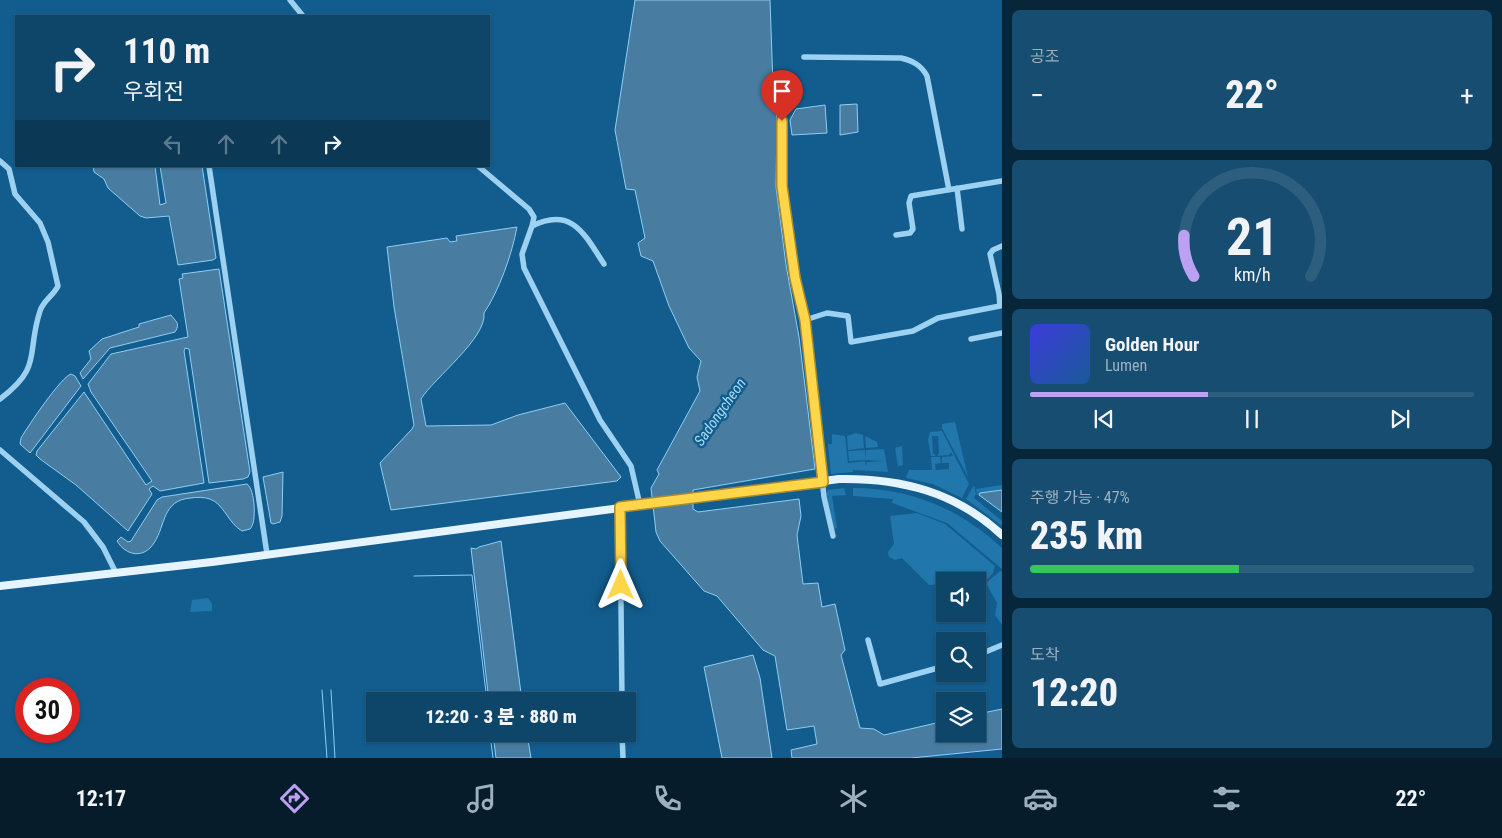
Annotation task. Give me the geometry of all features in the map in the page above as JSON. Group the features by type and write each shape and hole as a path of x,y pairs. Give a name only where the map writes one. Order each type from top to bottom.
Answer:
{"main road":[{"path":"0,586 267,554 620,507 693,500 839,479 880,479 922,488 961,504 982,516 1002,535"}],"street":[{"path":"290,0 302,15"},
{"path":"804,57 901,58 909,60 924,70 927,76 949,190"},
{"path":"782,121 782,186 795,278 805,320 824,497 833,536"},
{"path":"0,162 9,169 15,194 40,223 48,242 58,286 40,309 30,367 23,379 0,399"},
{"path":"209,167 267,554"},
{"path":"479,167 529,209 534,217 522,254 524,268 600,420 631,466 640,505"},
{"path":"896,235 910,233 913,230 908,203 911,196 1002,180"},
{"path":"957,188 962,229"},
{"path":"532,226 554,219 574,224 582,231 604,264"},
{"path":"805,320 827,313 848,316 851,342 913,331 938,318 1000,306 990,254 992,250 1002,246"},
{"path":"971,339 1002,333"},
{"path":"0,450 84,522 103,547 116,572"},
{"path":"620,507 622,692"},
{"path":"868,640 880,684 936,668"},
{"path":"986,651 1002,645"},
{"path":"622,742 623,758"}],"shaded area":[{"path":"955,422 968,477 942,428 942,424"},
{"path":"942,431 969,484 962,498 933,484 906,478 909,470 932,470 931,457 940,457 941,463 935,464 936,470 949,469 949,463 942,463 942,457 953,456 951,452 949,455 937,456 939,453 938,436 932,436 933,453 936,456 931,456 928,440 930,432"},
{"path":"856,433 863,435 864,448 848,450 847,436"},
{"path":"832,434 845,436 848,463 865,461 866,466 867,462 883,461 866,460 866,450 884,449 888,472 853,470 853,472 831,474 828,444 832,444"},
{"path":"865,436 877,442 878,447 866,448"},
{"path":"902,446 903,465 898,466 895,448"},
{"path":"865,450 866,460 849,461 848,451"},
{"path":"974,485 976,494 974,498 1002,521 1002,526 966,499"},
{"path":"1002,485 1002,489 977,495 976,489"},
{"path":"844,488 846,495 832,496 837,528 834,529 826,494 828,490"},
{"path":"853,488 895,492 934,503 952,512 986,534 1002,548 1002,569 947,523 892,503 893,499 853,496"},
{"path":"917,513 945,524 995,566 993,573 986,581 986,572 936,572 936,585 929,585 902,558 895,560 889,557 888,552 894,544 890,516"},
{"path":"1000,571 1002,572 1002,625 995,615 997,603 986,583"},
{"path":"208,598 212,604 212,611 190,612 192,600"}],"water":[{"name":"Sadongcheon","path":"635,0 770,0 773,85 777,119 776,187 786,265 799,337 815,469 693,490 693,509 698,512 799,499 801,516 797,535 803,584 818,583 822,607 835,604 845,650 841,655 860,728 874,729 884,735 936,723 936,742 986,742 986,712 1002,709 1002,749 911,758 792,758 791,750 817,744 814,726 787,730 775,656 763,650 717,596 704,591 660,541 656,532 651,488 659,474 657,470 700,391 697,377 701,361 689,348 669,306 653,261 641,256 638,243 645,238 635,190 626,189 615,130"},
{"path":"857,104 858,132 840,135 840,105"},
{"path":"825,105 827,133 792,135 790,120 796,109"},
{"path":"93,167 155,167 160,205 166,203 160,167 202,167 216,258 178,265 169,216 146,218 140,216 108,188 104,179 94,172"},
{"path":"517,227 504,272 495,294 484,313 483,323 477,334 469,346 421,399 426,426 491,425 518,415 565,403 621,477 617,481 391,510 380,463 414,425 394,307 387,247 447,238 450,242 457,241 456,236"},
{"path":"219,269 250,472 248,477 243,479 209,483 189,349 185,348 204,483 160,491 153,486 149,489 152,494 128,531 76,485 40,459 36,455 37,451 84,392 146,485 152,481 91,392 88,384 111,354 188,337 179,279 183,278 182,274"},
{"path":"171,315 177,324 175,332 110,348 83,379 80,373 91,359 89,351 102,339 139,327 139,324"},
{"path":"71,374 75,376 81,386 30,453 20,444 21,438 53,392"},
{"path":"283,472 282,516 280,522 273,524 271,523 263,477"},
{"path":"247,484 252,492 254,506 254,520 250,529 242,531 237,528 215,501 208,498 195,497 175,503 170,508 158,536 145,552 135,554 125,550 117,541 121,537 128,542 131,541 157,500 162,497"},
{"path":"1002,490 1002,512 979,495 980,493"},
{"path":"501,541 521,692 488,692 471,548 476,549"},
{"path":"753,655 760,678 772,758 722,758 704,667"},
{"path":"494,742 528,742 531,758 496,758"}],"waterway":[{"path":"414,576 472,575 486,692"},
{"path":"322,690 327,758"},
{"path":"331,690 335,758"},
{"path":"491,742 493,758"}],"route":[{"path":"621,585 620,507 693,500 823,482 805,320 795,278 782,186 782,121"}]}
